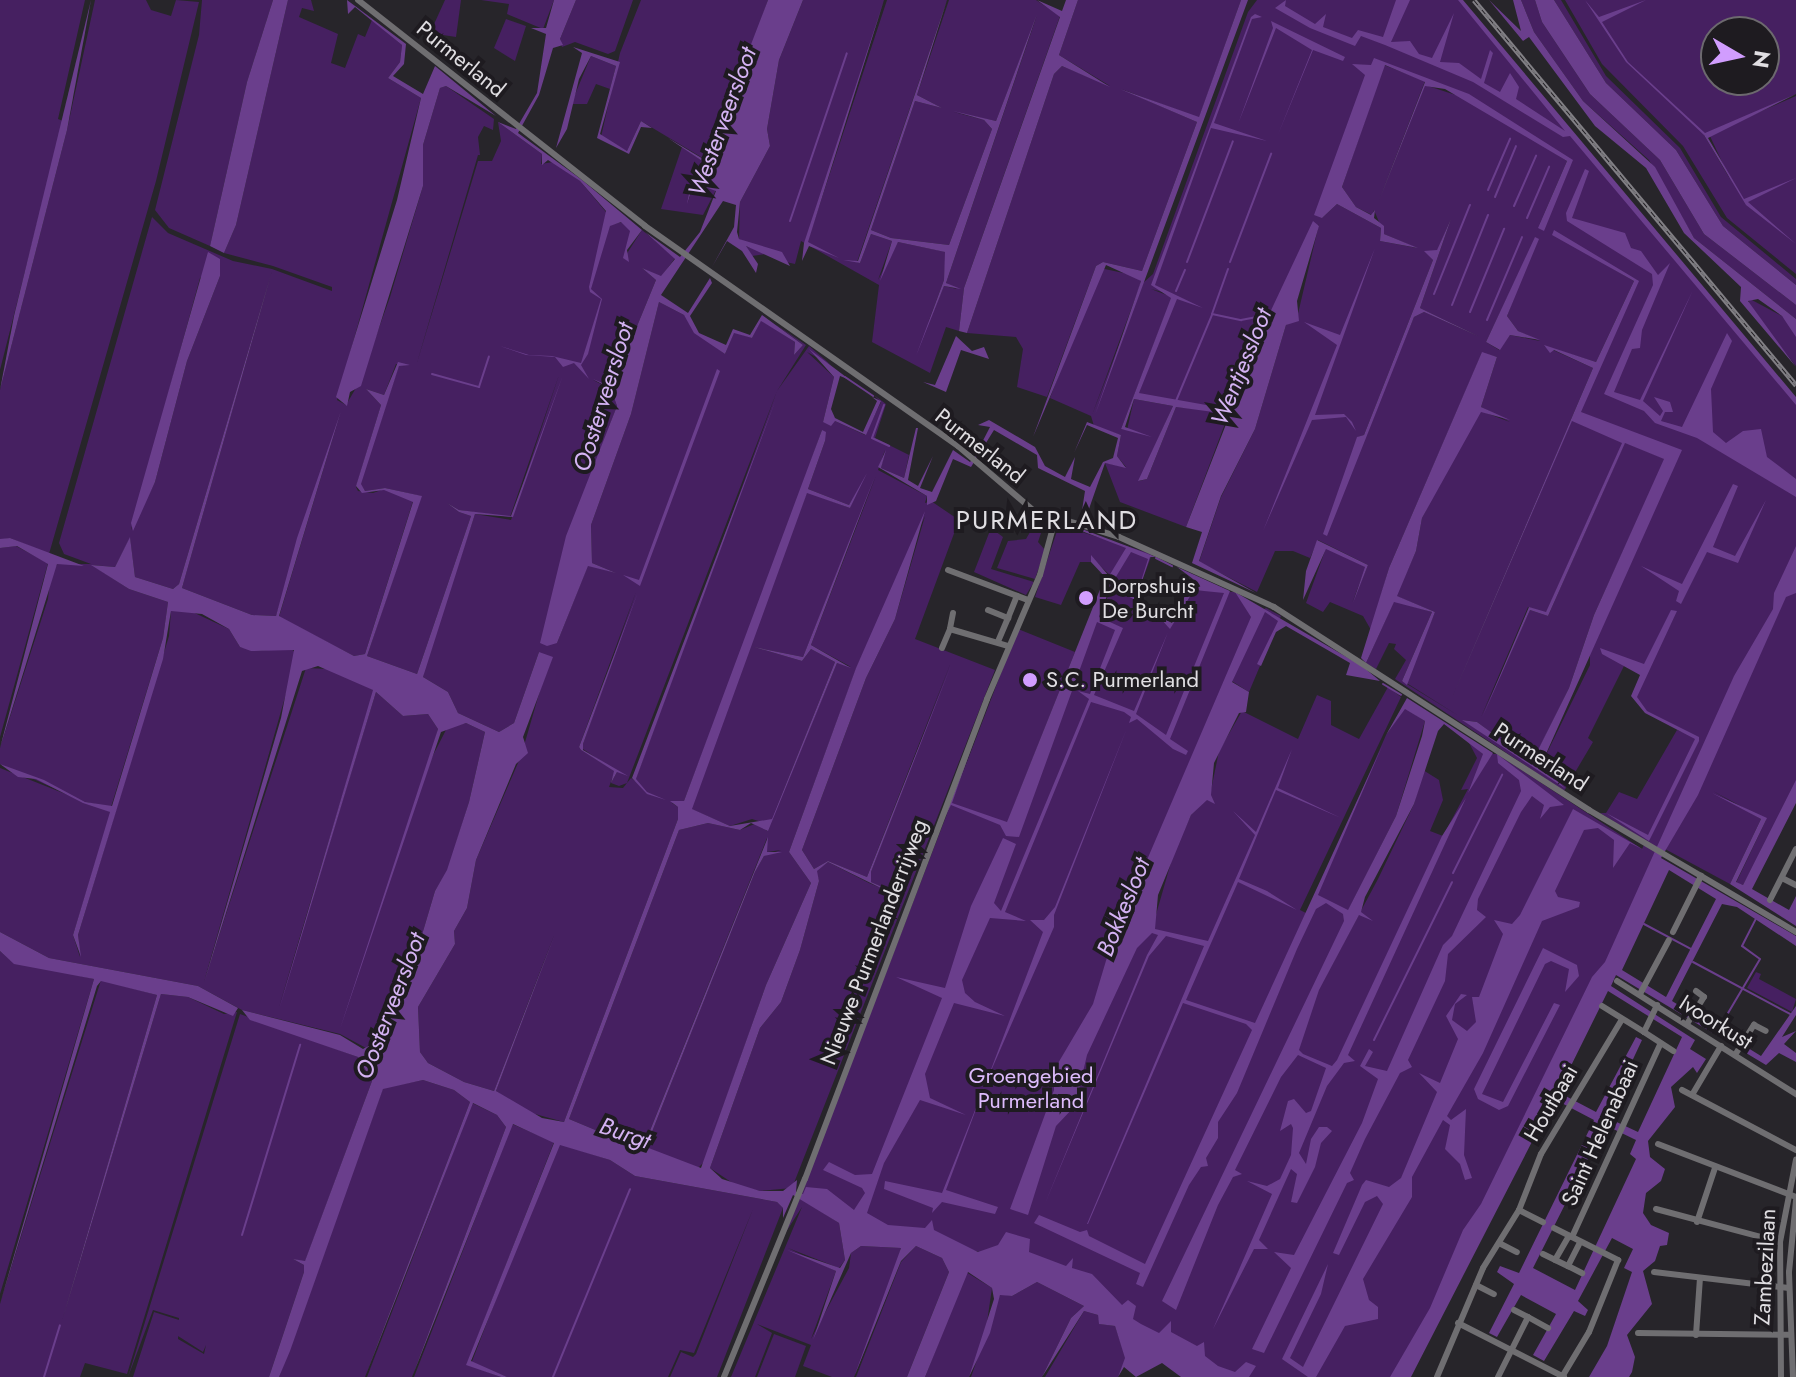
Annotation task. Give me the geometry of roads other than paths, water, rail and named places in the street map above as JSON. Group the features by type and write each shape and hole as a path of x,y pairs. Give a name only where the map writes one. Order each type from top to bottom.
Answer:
{"street":[{"name":"Purmerland","path":"358,0 685,255 974,460 1029,507 1055,520 1082,525 1250,594 1661,853 1796,932"},
{"name":"Nieuwe Purmerlanderrijweg","path":"724,1377 798,1195 1028,600 1055,520"},
{"path":"948,570 1028,600"},
{"path":"998,642 1017,596"},
{"path":"988,610 1008,618"},
{"path":"942,648 953,613"},
{"path":"950,629 1008,646"},
{"path":"1770,900 1796,849"},
{"path":"1673,932 1700,877"},
{"path":"1782,878 1796,885"},
{"path":"1640,992 1669,940"},
{"name":"Ivoorkust","path":"1617,981 1640,992 1656,1008 1688,1023 1796,1094"},
{"path":"1696,991 1713,1001"},
{"path":"1688,1023 1704,997"},
{"path":"1602,1006 1644,1032 1656,1008"},
{"name":"Houtbaai","path":"1437,1377 1458,1323 1519,1210 1541,1154 1622,1019"},
{"path":"1746,1019 1766,1031"},
{"path":"1736,1053 1754,1025"},
{"name":"Saint Helenabaai","path":"1644,1032 1673,1051"},
{"name":"Saint Helenabaai","path":"1555,1260 1570,1236 1661,1043"},
{"path":"1692,1095 1721,1046"},
{"path":"1682,1090 1796,1150"},
{"path":"1658,1144 1796,1198"},
{"name":"Zambezilaan","path":"1781,1377 1780,1242 1796,1160"},
{"path":"1697,1222 1715,1168"},
{"name":"Zambezilaan","path":"1793,1377 1789,1288 1790,1243 1796,1198"},
{"path":"1656,1209 1697,1222 1790,1243"},
{"path":"1519,1210 1543,1222"},
{"name":"Saint Helenabaai","path":"1554,1228 1618,1260 1589,1332 1562,1377"},
{"name":"Saint Helenabaai","path":"1568,1266 1580,1242"},
{"path":"1499,1243 1517,1252"},
{"path":"1543,1254 1582,1273"},
{"path":"1654,1272 1789,1288"},
{"path":"1696,1335 1700,1278"},
{"path":"1476,1285 1494,1294"},
{"path":"1514,1310 1548,1328"},
{"path":"1498,1377 1528,1317"},
{"path":"1458,1323 1562,1377"},
{"path":"1638,1333 1791,1335"}],"waterway":[{"path":"790,221 847,53"},
{"path":"1488,190 1510,139"},
{"path":"1187,262 1233,141"},
{"path":"1495,197 1516,146"},
{"path":"1230,262 1271,154"},
{"path":"1514,206 1536,156"},
{"path":"1527,218 1549,167"},
{"path":"1434,294 1470,205"},
{"path":"1452,305 1488,215"},
{"path":"1470,312 1504,229"},
{"path":"1487,320 1522,237"},
{"name":"Wentjessloot","path":"1228,269 1212,314 1241,320 1261,316"},
{"path":"1176,291 1185,270"},
{"path":"1176,401 1212,315"},
{"path":"432,374 479,387 489,357"},
{"path":"845,377 873,396"},
{"path":"884,405 872,438 889,446"},
{"path":"1156,558 1172,566"},
{"path":"1383,684 1401,695"},
{"path":"1453,873 1502,775"},
{"path":"1374,1040 1452,882"},
{"path":"1718,1030 1760,959 1742,946 1756,918"},
{"path":"1644,924 1691,949"},
{"path":"1693,962 1790,1014"},
{"path":"242,1235 300,1045"},
{"path":"553,1377 630,1189"},
{"path":"44,1377 60,1325"}],"railway":[{"path":"1474,0 1796,385"}],"place":[{"name":"Dorpshuis De Burcht","path":"1086,598"},
{"name":"S.C. Purmerland","path":"1030,680"}],"district":[{"name":"PURMERLAND","path":"1047,521"}],"water label":[{"name":"Westerveersloot","path":"722,122"},
{"name":"Oosterveersloot","path":"603,397"},
{"name":"Bokkesloot","path":"1123,907"},
{"name":"Oosterveersloot","path":"390,1006"},
{"name":"Burgt","path":"625,1133"}],"park label":[{"name":"Groengebied Purmerland","path":"1031,1088"}]}
